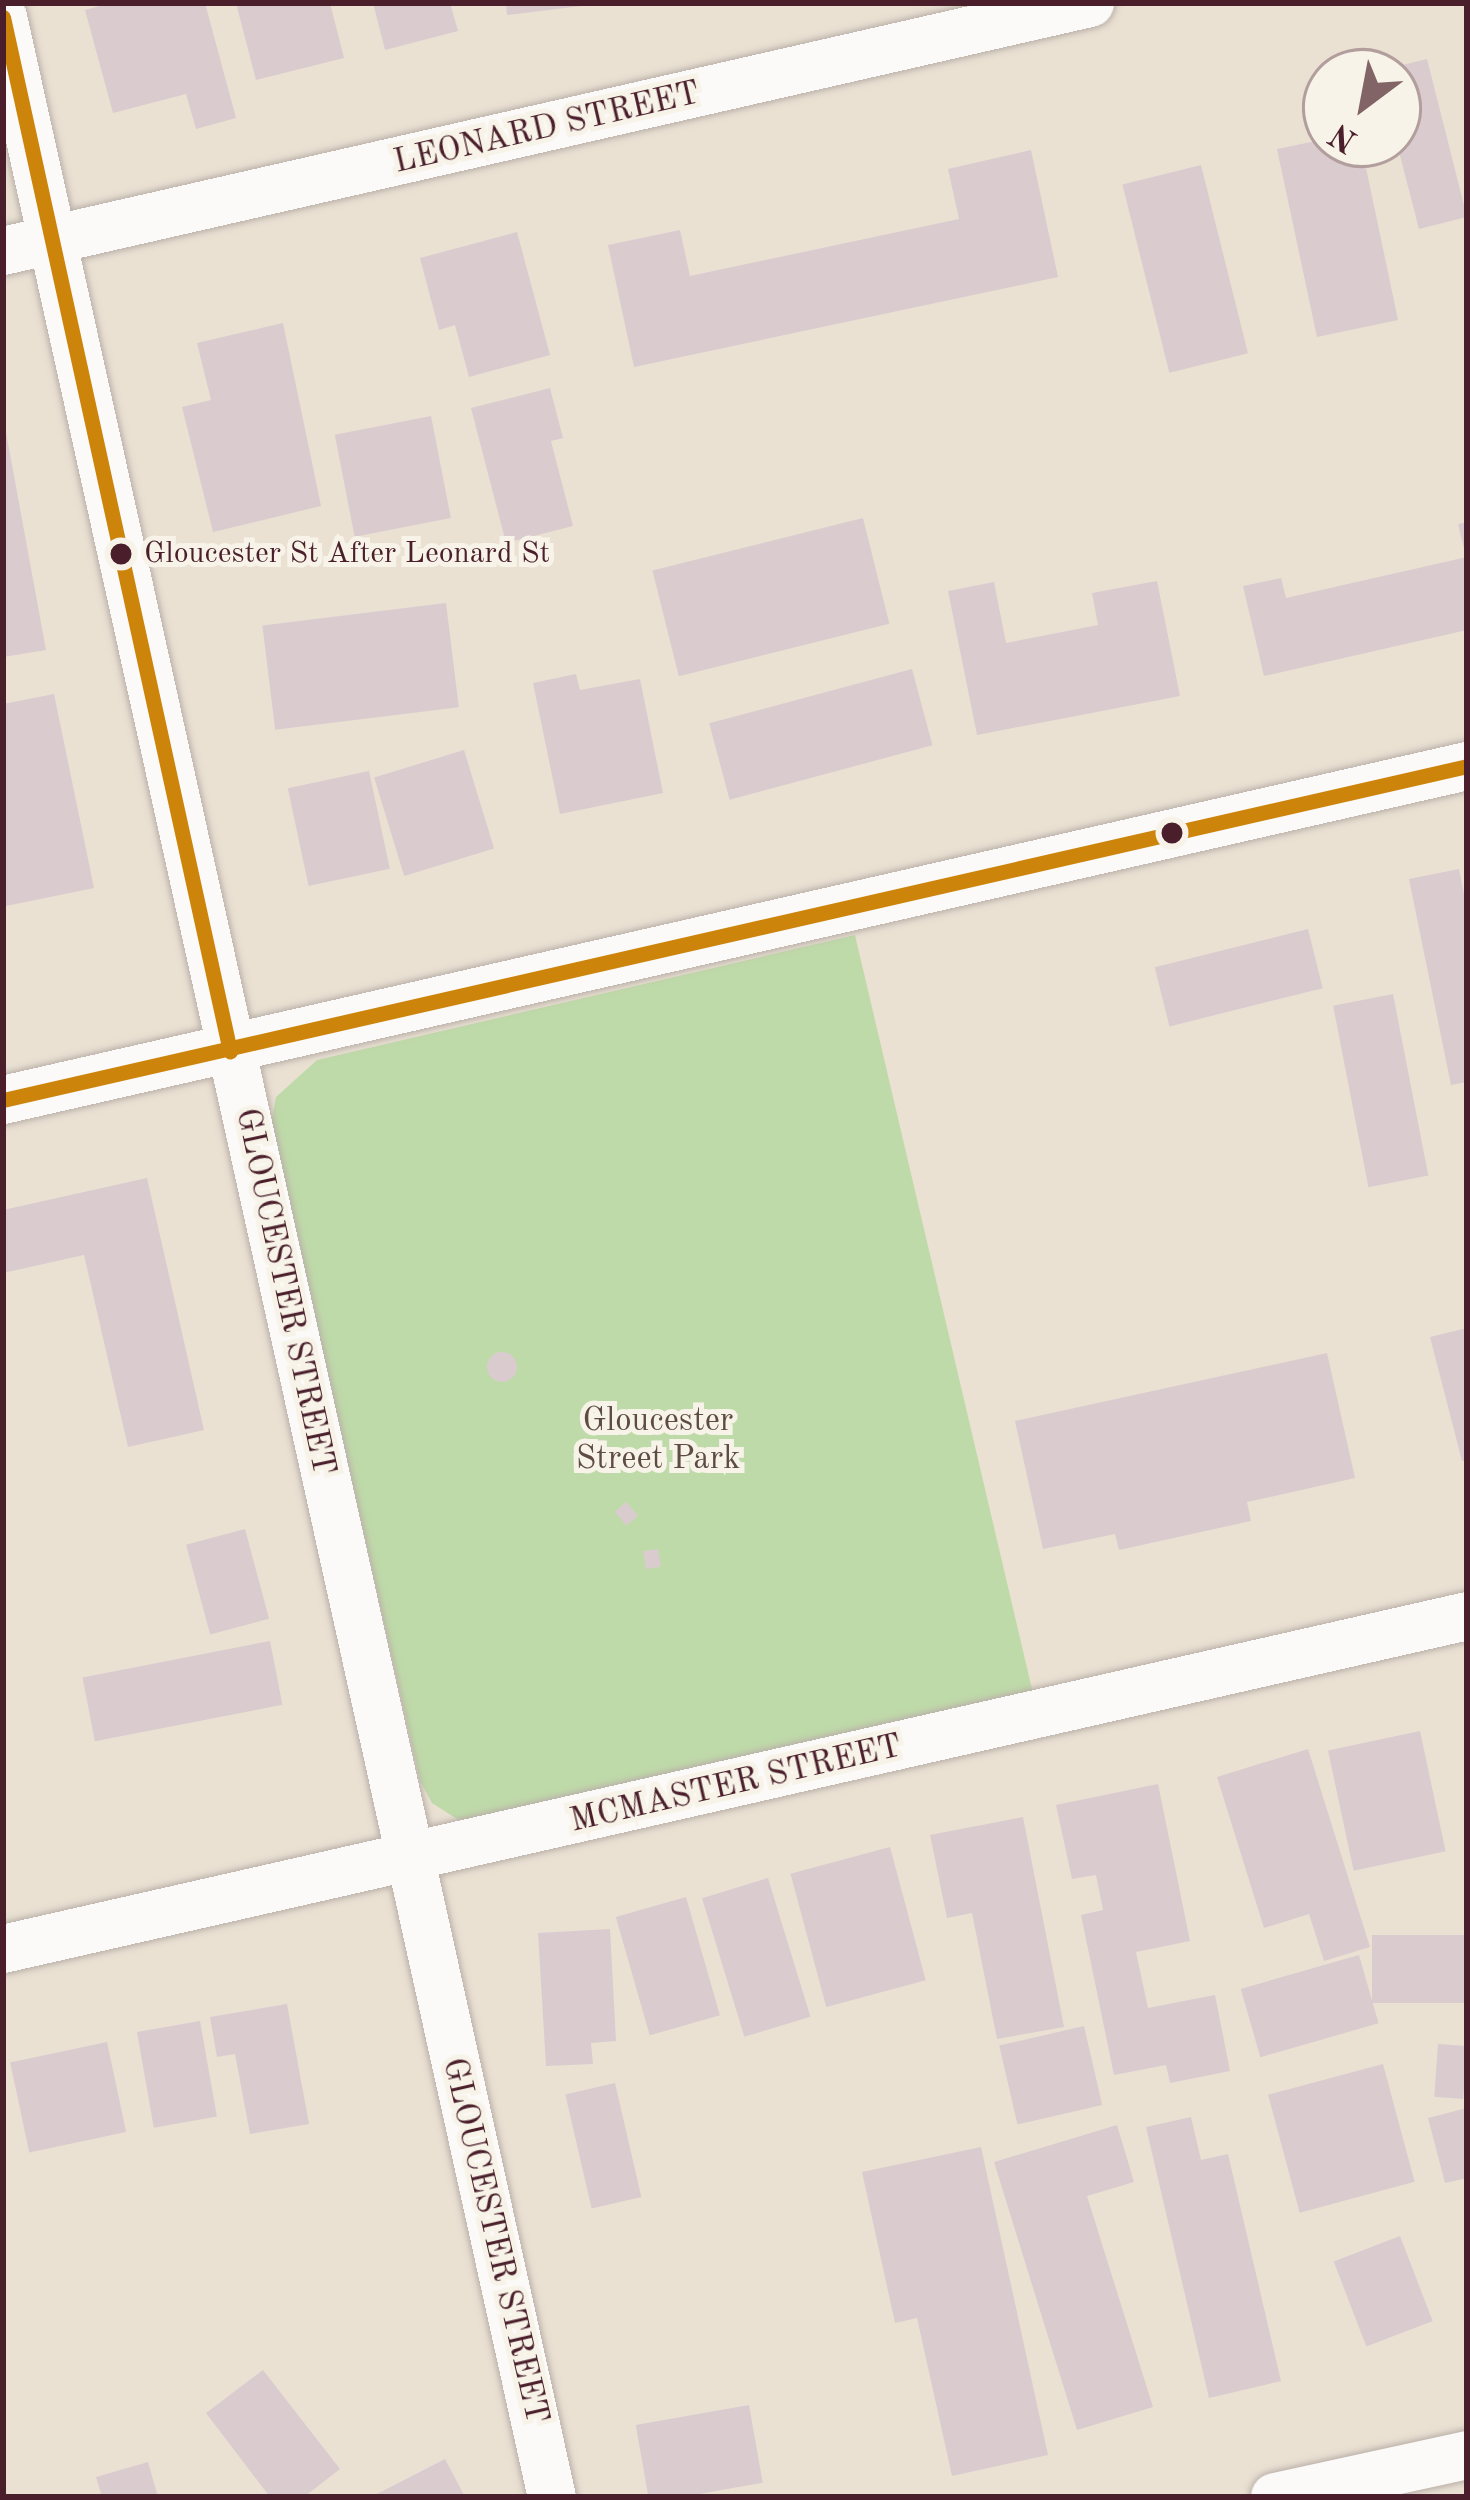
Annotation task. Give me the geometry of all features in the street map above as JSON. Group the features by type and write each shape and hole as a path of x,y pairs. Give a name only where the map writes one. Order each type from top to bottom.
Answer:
{"street":[{"name":"LEONARD STREET","path":"3,251 1090,3"},
{"name":"GLOUCESTER STREET","path":"3,17 552,2497"},
{"path":"3,1100 1467,766"},
{"name":"MCMASTER STREET","path":"3,1949 1467,1616"},
{"path":"1274,2497 1467,2455"}],"green space":[{"name":"Gloucester Street Park","path":"855,935 1035,1702 486,1825 457,1819 432,1803 420,1781 271,1124 276,1097 317,1060"}],"building":[{"path":"111,3 205,3 236,118 196,129 186,94 113,113 85,10"},
{"path":"236,3 330,3 344,58 256,80"},
{"path":"373,3 450,3 458,31 385,50"},
{"path":"506,3 581,3 581,6 507,15"},
{"path":"1427,59 1467,217 1419,229 1403,168 1422,168 1422,60"},
{"path":"1302,144 1302,168 1366,168 1398,320 1317,337 1277,149"},
{"path":"1031,150 1058,277 634,367 608,245 680,230 690,276 959,219 948,169"},
{"path":"1201,165 1248,353 1169,373 1122,185"},
{"path":"517,232 550,355 469,377 455,325 439,330 420,258"},
{"path":"283,323 321,506 213,532 182,407 211,400 197,343"},
{"path":"550,388 563,438 551,441 573,526 506,543 471,408"},
{"path":"3,416 46,650 3,657"},
{"path":"431,416 451,518 355,537 335,435"},
{"path":"863,518 889,624 679,676 652,570"},
{"path":"1467,522 1467,553 1465,553 1458,524"},
{"path":"1467,557 1467,630 1264,676 1243,586 1281,578 1286,598"},
{"path":"1157,581 1180,696 977,735 948,591 994,582 1006,643 1098,625 1092,593"},
{"path":"446,603 459,707 275,730 262,626"},
{"path":"912,669 932,745 730,800 709,723"},
{"path":"576,674 580,690 640,679 663,793 560,814 533,683"},
{"path":"54,694 94,888 6,906 3,704"},
{"path":"464,750 494,848 404,876 374,777"},
{"path":"369,771 390,869 309,886 288,788"},
{"path":"1459,869 1467,909 1467,1082 1451,1085 1409,879"},
{"path":"1308,929 1323,988 1169,1026 1155,967"},
{"path":"1393,994 1428,1176 1368,1187 1333,1006"},
{"path":"147,1178 204,1430 128,1447 84,1255 3,1273 3,1210"},
{"path":"1467,1328 1467,1460 1462,1461 1430,1337"},
{"path":"502,1352 517,1367 502,1382 487,1367"},
{"path":"1327,1353 1355,1478 1247,1502 1251,1521 1119,1550 1115,1534 1043,1549 1015,1421"},
{"path":"626,1502 638,1516 626,1525 615,1512"},
{"path":"245,1529 269,1619 210,1635 186,1545"},
{"path":"658,1549 661,1567 646,1569 643,1551"},
{"path":"270,1641 282,1705 95,1741 83,1677"},
{"path":"1420,1731 1446,1851 1354,1871 1328,1751"},
{"path":"1308,1749 1370,1947 1324,1961 1309,1914 1264,1928 1217,1777"},
{"path":"1158,1784 1190,1941 1136,1952 1148,2008 1215,1995 1230,2071 1170,2083 1166,2065 1114,2075 1081,1915 1103,1910 1096,1875 1072,1879 1056,1805"},
{"path":"1023,1817 1064,2027 997,2039 972,1913 947,1918 930,1835"},
{"path":"890,1847 926,1980 826,2007 791,1874"},
{"path":"768,1878 810,2017 744,2037 702,1898"},
{"path":"686,1897 720,2015 650,2035 616,1917"},
{"path":"610,1929 616,2041 591,2043 593,2064 546,2066 538,1933"},
{"path":"1372,1935 1467,1935 1467,2003 1372,2003"},
{"path":"1359,1955 1379,2023 1260,2057 1241,1989"},
{"path":"287,2004 309,2124 250,2134 235,2054 217,2057 210,2017"},
{"path":"200,2021 217,2117 154,2128 137,2032"},
{"path":"1084,2026 1102,2105 1017,2124 999,2046"},
{"path":"107,2042 126,2132 29,2153 10,2063"},
{"path":"1438,2044 1467,2046 1463,2099 1434,2097"},
{"path":"1383,2064 1415,2182 1300,2213 1268,2095"},
{"path":"615,2083 641,2197 592,2208 565,2094"},
{"path":"1467,2108 1467,2178 1445,2183 1428,2118"},
{"path":"1191,2117 1201,2160 1228,2154 1281,2381 1209,2398 1146,2127"},
{"path":"1117,2125 1134,2182 1087,2196 1153,2407 1077,2430 994,2162"},
{"path":"981,2147 1048,2455 952,2476 917,2318 895,2323 862,2172"},
{"path":"1400,2236 1433,2321 1366,2346 1334,2261"},
{"path":"263,2370 340,2469 304,2497 270,2497 206,2413"},
{"path":"749,2405 763,2483 682,2497 648,2497 636,2425"},
{"path":"445,2459 465,2497 371,2497"},
{"path":"148,2462 158,2497 102,2497 96,2477"}],"transit line":[{"path":"3,17 230,1051"},
{"path":"3,1100 1467,766"}],"place":[{"name":"Gloucester St After Leonard St","path":"121,554"}]}
